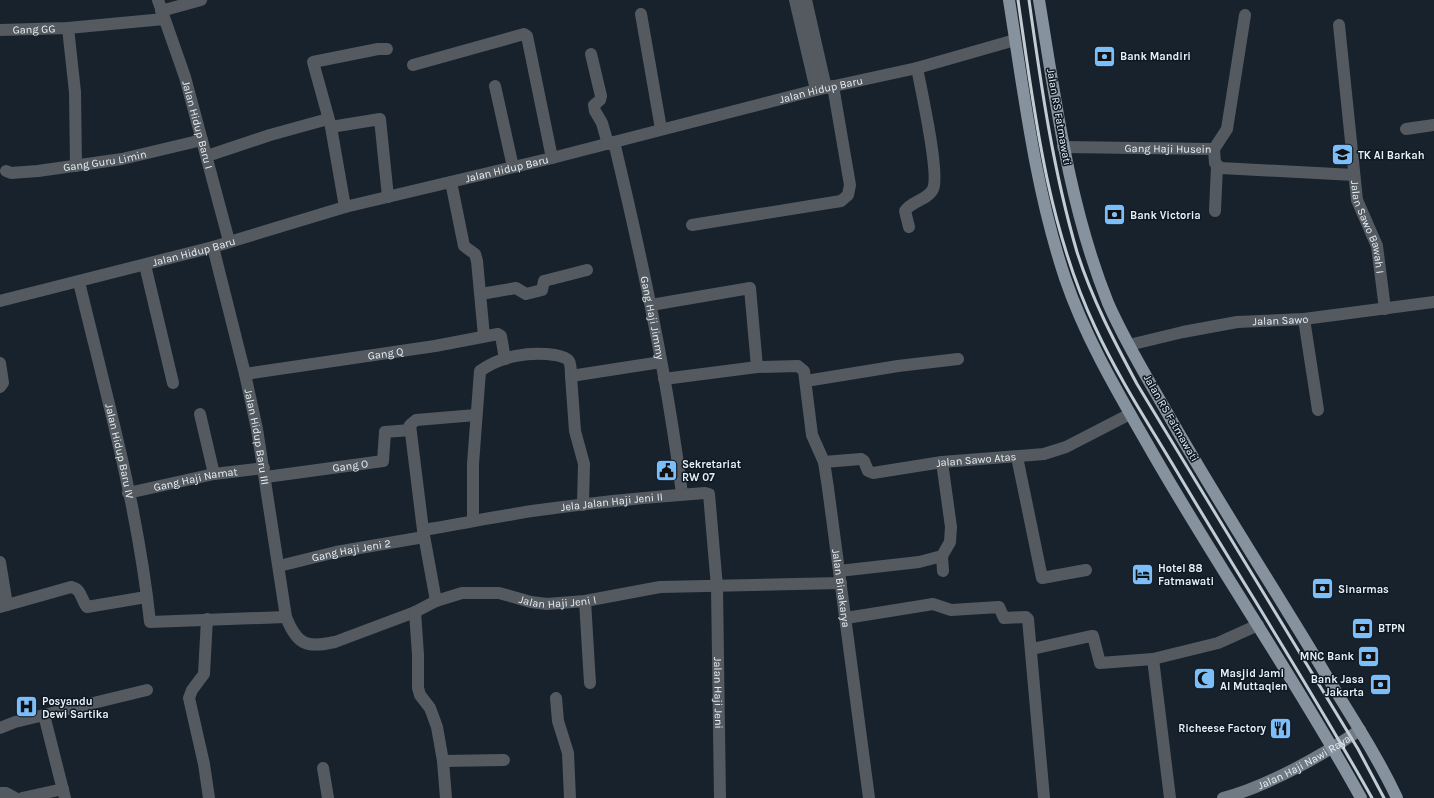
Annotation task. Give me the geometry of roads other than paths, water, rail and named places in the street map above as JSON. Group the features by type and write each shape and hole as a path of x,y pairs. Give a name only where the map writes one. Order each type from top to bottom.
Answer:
{"main road":[{"path":"1009,0 1033,157 1065,279 1092,342 1130,414 1174,490 1334,748 1361,798"},
{"name":"Jalan RS Fatmawati","path":"1040,0 1063,147 1073,194 1108,303 1129,345 1202,473 1360,730 1397,798"}],"street":[{"name":"Gang GG","path":"0,30 68,28 161,10 201,0"},
{"path":"795,0 825,88"},
{"path":"692,225 841,201 845,198 850,186 825,88 806,0"},
{"name":"Jalan Hidup Baru I","path":"161,10 185,77 229,241"},
{"path":"641,14 661,129"},
{"path":"1214,149 1227,129 1245,16"},
{"name":"Jalan Sawo Bawah I","path":"1339,25 1357,200 1374,235 1377,246 1385,309"},
{"path":"68,28 75,92 76,166"},
{"path":"413,65 524,34 527,36 552,158"},
{"name":"Jalan Hidup Baru","path":"0,301 213,247 345,207 552,158 825,88 917,68 1015,40"},
{"path":"345,207 330,123 313,62 378,49 387,49"},
{"name":"Gang Haji Jimmy","path":"591,54 601,96 600,100 594,105 595,111 611,143 651,305 682,494"},
{"path":"909,227 905,211 932,191 935,182 932,150 917,68"},
{"path":"495,86 513,167"},
{"path":"207,156 270,135 330,123 380,119 388,197"},
{"path":"1406,130 1434,124"},
{"name":"Gang Guru Limin","path":"6,171 11,173 24,173 122,159 202,140"},
{"name":"Gang Haji Husein","path":"1063,147 1214,149 1217,166 1354,175"},
{"path":"1215,211 1217,166"},
{"path":"451,182 464,246 475,254 478,261 484,336"},
{"name":"Jalan Hidup Baru III","path":"213,247 245,374 265,473 286,617 291,629"},
{"path":"145,265 173,383"},
{"path":"481,294 516,288 526,294 542,290 544,281 587,270"},
{"name":"Jalan Hidup Baru IV","path":"79,282 144,565 146,597 150,622 207,619"},
{"path":"651,305 750,288 757,367"},
{"name":"Jalan Sawo","path":"1129,345 1183,332 1237,322 1304,319 1434,302"},
{"path":"1304,319 1318,410"},
{"name":"Gang Q","path":"245,374 435,346 484,336 500,335 505,359"},
{"path":"473,521 476,415 480,371 505,359 537,354 564,357 570,363 575,431 584,464 583,505"},
{"path":"664,378 757,367 798,366 804,370 806,381 890,367 958,358"},
{"path":"571,376 661,362"},
{"path":"0,363 4,383 1,387"},
{"name":"Jalan Binakarya","path":"806,381 812,435 824,462 869,798"},
{"path":"200,414 214,474"},
{"name":"Jalan Sawo Atas","path":"824,462 861,459 864,461 868,471 873,473 942,462 1044,454 1066,447 1130,414"},
{"path":"436,601 424,533 410,430 411,423 416,420 476,415"},
{"name":"Gang O","path":"265,473 383,461 385,432 410,430"},
{"path":"1017,456 1042,578 1086,570"},
{"path":"942,462 951,527 950,542 942,556 943,571"},
{"name":"Gang Haji Namat","path":"128,493 214,474 265,473"},
{"name":"Jela Jalan Haji Jeni II","path":"424,533 473,521 583,505 682,494 705,493 710,496 717,587"},
{"name":"Gang Haji Jeni 2","path":"278,566 424,533"},
{"name":"Jalan Haji Jeni I","path":"291,629 294,635 308,644 322,644 335,642 415,612 436,601 454,595 476,592 499,593 540,604 585,601 660,587 717,587 840,577 919,562 942,556"},
{"path":"0,562 4,606 71,587 76,588 80,593 83,603 87,607 146,597"},
{"name":"Jalan Haji Jeni","path":"717,587 720,798"},
{"path":"585,601 590,683"},
{"path":"846,618 927,604 952,610 999,607 1004,618 1027,618 1032,650 1044,798"},
{"path":"415,612 418,656 418,688 420,695 430,708 435,720 443,761 446,798"},
{"path":"209,798 204,764 189,698 192,690 204,674 207,619 286,617"},
{"path":"1032,650 1093,636 1100,663 1153,659 1231,639 1258,625"},
{"path":"1153,659 1170,798"},
{"path":"0,728 15,722 147,690"},
{"path":"556,698 558,721 568,753 570,798"},
{"path":"22,798 64,793 44,715"},
{"name":"Jalan Haji Nawi Raya","path":"1223,798 1255,787 1334,748 1360,730"},
{"path":"443,761 504,760"},
{"path":"324,768 328,798"},
{"path":"0,793 6,793 15,798"}],"railway":[{"path":"1018,0 1044,166 1065,248 1095,327 1113,364 1134,400 1300,674 1372,798"},
{"path":"1029,0 1054,159 1077,252 1089,286 1112,336 1137,384 1358,749 1384,798"}],"place":[{"name":"Bank Mandiri","path":"1105,56"},
{"name":"TK Al Barkah","path":"1342,155"},
{"name":"Bank Victoria","path":"1114,215"},
{"name":"Sekretariat RW 07","path":"666,470"},
{"name":"Hotel 88 Fatmawati","path":"1142,574"},
{"name":"Sinarmas","path":"1322,589"},
{"name":"BTPN","path":"1362,628"},
{"name":"MNC Bank","path":"1369,656"},
{"name":"Masjid Jami Al Muttaqien","path":"1205,679"},
{"name":"Bank Jasa Jakarta","path":"1380,685"},
{"name":"Posyandu Dewi Sartika","path":"26,707"},
{"name":"Richeese Factory","path":"1281,728"}]}
